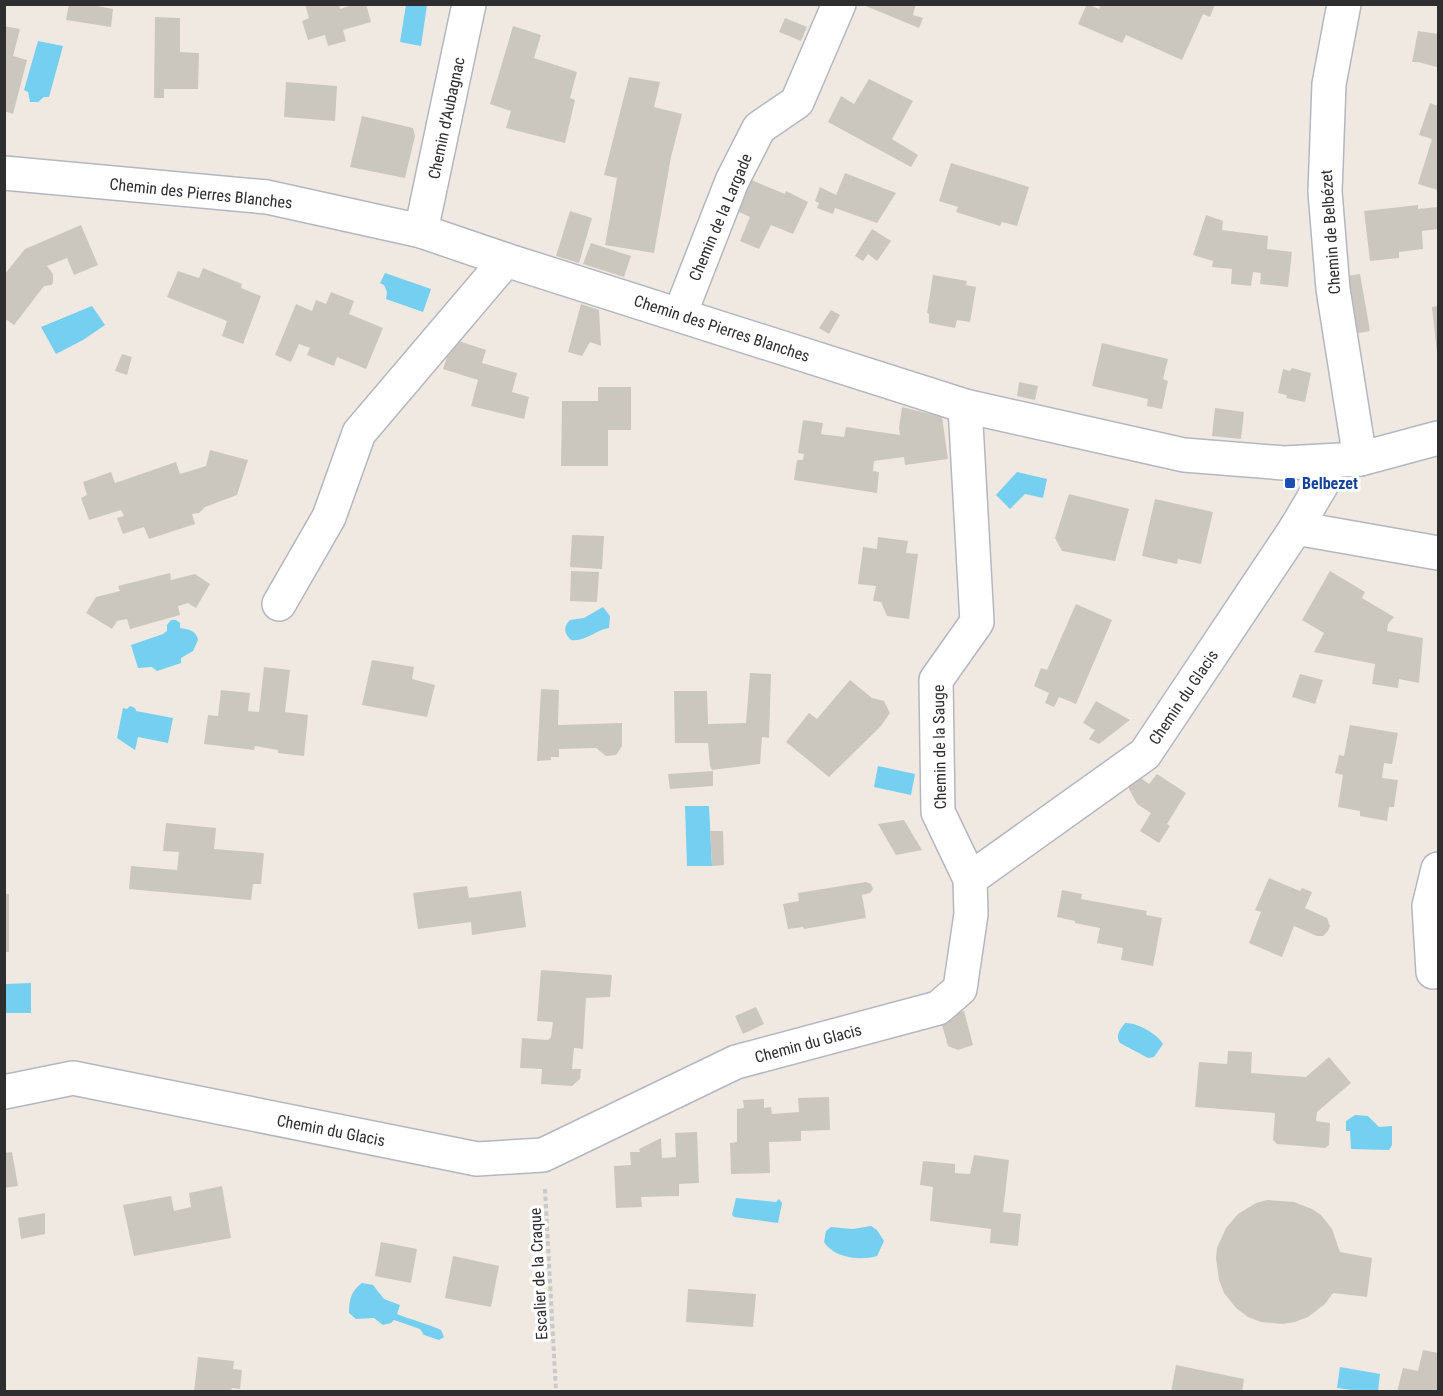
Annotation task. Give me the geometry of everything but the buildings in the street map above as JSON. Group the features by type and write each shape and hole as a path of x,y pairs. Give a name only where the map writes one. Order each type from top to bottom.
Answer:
{"street":[{"name":"Chemin d'Aubagnac","path":"421,231 469,4"},
{"name":"Chemin de la Largade","path":"680,314 732,181 759,128 797,102 839,4"},
{"name":"Chemin de Belbézet","path":"1344,4 1329,84 1325,192 1344,460"},
{"name":"Chemin des Pierres Blanches","path":"4,173 267,197 421,231 965,406 1184,455 1284,463 1344,460 1438,438"},
{"path":"279,604 329,517 359,433 506,260"},
{"name":"Chemin de la Sauge","path":"965,406 977,622 936,680 938,812 970,879"},
{"name":"Chemin du Glacis","path":"4,1092 73,1078 477,1159 543,1155 736,1062 938,1008 960,989 971,914 970,879 1145,754 1296,528 1322,484 1344,460"},
{"path":"1296,528 1438,553"},
{"path":"1432,972 1429,906 1438,869"}],"path":[{"name":"Escalier de la Craque","path":"543,1155 556,1392"}],"water":[{"path":"406,5 427,5 421,46 400,42"},
{"path":"38,41 63,46 49,97 44,97 38,102 30,102 28,92 24,90"},
{"path":"385,273 431,289 423,312 386,299 387,292 384,285 380,283"},
{"path":"92,306 105,325 56,354 41,327"},
{"path":"1017,472 1047,479 1043,498 1025,494 1010,509 996,495"},
{"path":"603,607 610,616 609,628 581,639 571,640 565,630 570,620 584,618"},
{"path":"171,620 180,623 180,628 196,634 198,640 193,651 181,658 181,663 157,671 152,667 138,668 131,645 163,634 167,631 167,625"},
{"path":"130,706 136,711 173,718 168,743 138,737 135,750 117,738 123,708 127,709"},
{"path":"878,766 915,774 911,795 874,787"},
{"path":"685,806 709,806 712,866 687,866"},
{"path":"31,983 31,1013 5,1013 5,984"},
{"path":"1125,1023 1141,1027 1160,1040 1163,1044 1154,1057 1148,1058 1120,1043 1118,1035"},
{"path":"1355,1115 1368,1116 1379,1127 1392,1126 1392,1145 1389,1150 1351,1149 1350,1131 1346,1131 1346,1121"},
{"path":"736,1198 776,1202 779,1199 782,1203 778,1223 734,1217 732,1215"},
{"path":"871,1226 877,1230 884,1241 877,1256 848,1257 834,1252 824,1242 826,1231 831,1227 853,1229"},
{"path":"362,1283 373,1285 384,1299 400,1305 397,1314 441,1330 444,1337 439,1340 424,1335 420,1329 394,1320 383,1325 374,1318 356,1319 349,1313 349,1304 351,1296"},
{"path":"1340,1367 1380,1374 1378,1391 1337,1388"}],"place":[{"name":"Belbezet","path":"1290,483"}]}
